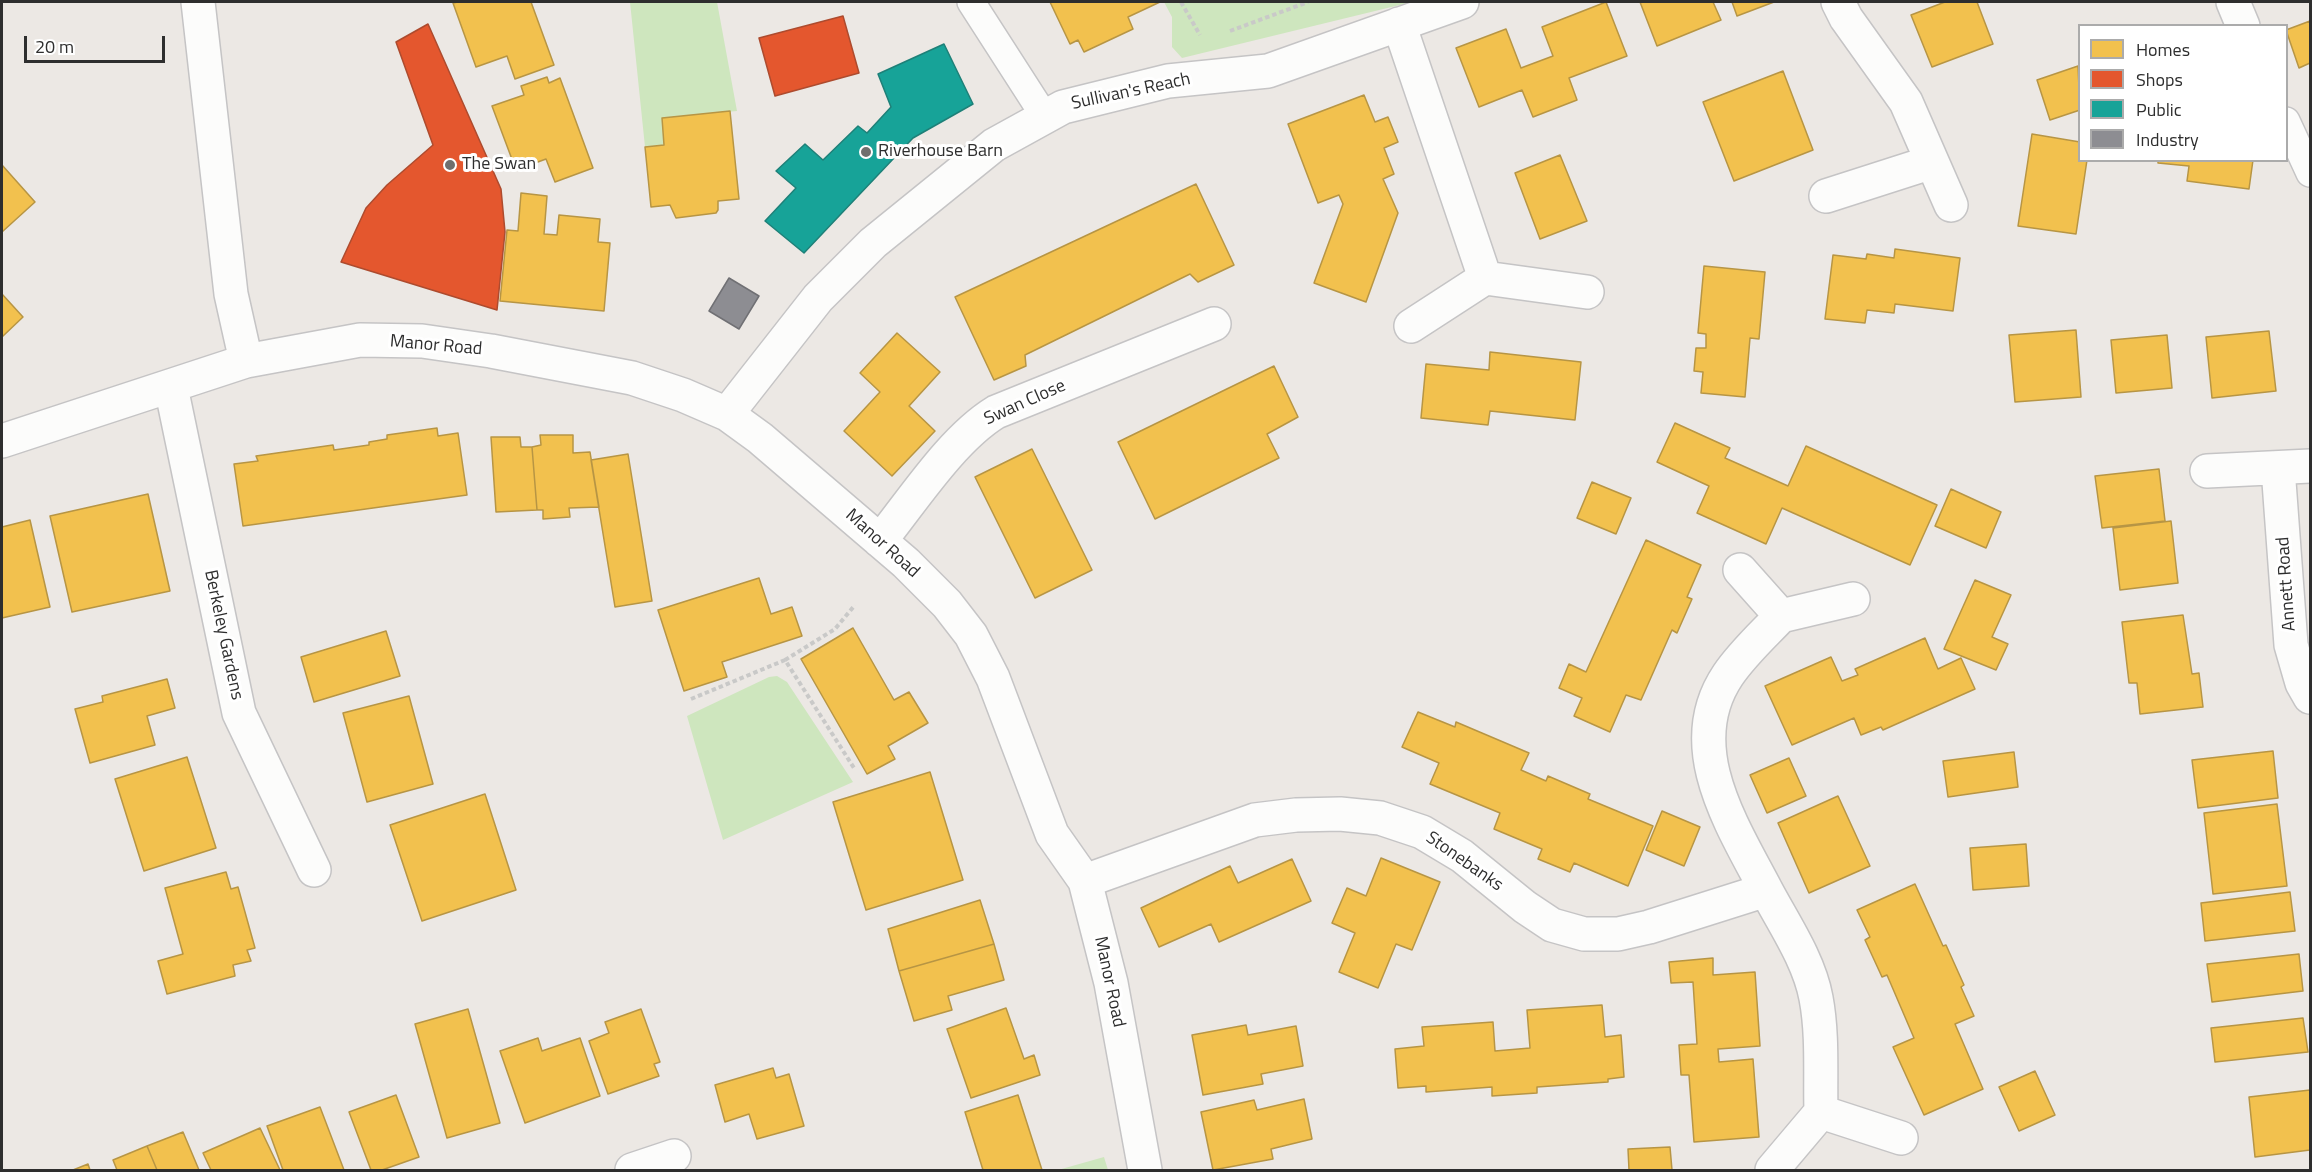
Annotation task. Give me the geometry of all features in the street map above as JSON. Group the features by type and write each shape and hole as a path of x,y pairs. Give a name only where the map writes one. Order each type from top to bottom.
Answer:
{"street":[{"path":"198,2 231,294 246,361"},
{"name":"Sullivan's Reach","path":"727,414 818,298 873,243 994,145 1063,107 1168,81 1268,71 1462,2"},
{"path":"1838,2 1846,18 1906,102 1951,205"},
{"path":"2233,2 2242,24"},
{"path":"1399,24 1485,278"},
{"path":"1826,196 1932,162"},
{"path":"1412,326 1485,278 1587,292"},
{"name":"Swan Close","path":"880,541 963,437 985,419 996,412 1214,324"},
{"name":"Manor Road","path":"2,441 246,361 360,340 422,341 491,351 632,378 682,395 727,414 760,438 906,563 947,604 971,635 993,678 1052,834 1085,881 1111,983 1145,1170"},
{"name":"Berkeley Gardens","path":"171,387 240,713 315,870"},
{"path":"2208,471 2310,466"},
{"name":"Annett Road","path":"2278,468 2291,645 2302,683 2310,697"},
{"path":"1740,570 1781,616"},
{"path":"1772,1170 1821,1112 1820,1030 1816,997 1806,966 1722,805 1713,776 1709,747 1709,719 1727,676 1781,616 1853,599"},
{"name":"Stonebanks","path":"1085,881 1255,820 1296,815 1340,814 1380,818 1422,832 1462,856 1525,907 1552,925 1584,934 1618,934 1649,927 1766,890"},
{"path":"1821,1112 1901,1138"},
{"path":"632,1170 674,1156"}],"lane":[{"path":"971,2 1045,117"},
{"path":"2288,125 2310,173"}],"path":[{"path":"1181,2 1204,41"},
{"path":"1224,33 1308,2"},
{"path":"691,699 785,660 835,628 855,605"},
{"path":"785,660 854,768"}],"green space":[{"path":"630,2 717,2 737,111 662,118 664,145 645,147"},
{"path":"1164,2 1412,2 1182,58 1172,47 1172,17"},
{"path":"777,676 787,682 853,782 723,840 687,716 769,677"},
{"path":"1104,1157 1108,1170 1058,1170"}],"building: Homes":[{"path":"531,2 554,65 515,79 507,56 476,67 453,3"},
{"path":"1050,2 1160,2 1128,17 1133,29 1084,52 1078,40 1070,44"},
{"path":"1606,2 1627,56 1569,78 1577,100 1533,117 1522,90 1479,107 1456,48 1506,29 1521,68 1553,56 1542,27"},
{"path":"1640,2 1713,2 1721,20 1657,46"},
{"path":"1732,2 1774,2 1737,16"},
{"path":"1945,2 1977,2 1993,44 1932,67 1911,15"},
{"path":"2310,21 2310,63 2299,68 2288,36 2288,29"},
{"path":"2078,66 2078,111 2050,120 2037,80"},
{"path":"1783,71 1813,150 1734,181 1703,102"},
{"path":"547,77 549,83 560,78 593,168 555,182 546,159 516,170 492,106 524,95 521,86"},
{"path":"1364,95 1375,122 1388,117 1398,142 1384,148 1394,174 1383,179 1398,213 1366,302 1314,283 1343,204 1339,195 1318,203 1288,124"},
{"path":"730,111 739,199 718,201 716,213 676,218 670,205 651,207 645,147 664,145 662,118"},
{"path":"2032,134 2078,142 2078,162 2087,162 2076,234 2018,226"},
{"path":"1560,155 1587,221 1540,239 1515,173"},
{"path":"2253,162 2249,189 2187,181 2189,166 2158,163"},
{"path":"2,165 35,202 2,232"},
{"path":"1196,184 1234,265 1198,282 1190,274 1025,355 1026,366 994,380 955,297"},
{"path":"521,193 547,196 544,234 557,235 559,215 600,219 598,242 610,243 604,311 500,301 507,230 518,231"},
{"path":"1895,249 1960,258 1953,311 1895,304 1894,313 1867,310 1865,323 1825,319 1833,255 1866,259 1867,254 1894,258"},
{"path":"1704,266 1765,272 1759,339 1750,338 1745,397 1701,393 1703,372 1694,371 1696,348 1706,348 1706,334 1698,333"},
{"path":"2,294 23,317 2,337"},
{"path":"2076,330 2081,397 2015,402 2009,335"},
{"path":"2269,331 2276,391 2212,398 2206,337"},
{"path":"897,333 940,372 909,406 935,431 892,476 844,431 880,392 860,373"},
{"path":"2167,335 2172,388 2116,393 2111,340"},
{"path":"1490,352 1581,362 1575,420 1490,411 1488,425 1421,418 1426,364 1489,370"},
{"path":"1274,366 1298,417 1267,434 1279,458 1155,519 1118,442"},
{"path":"1675,423 1730,448 1725,458 1788,486 1806,446 1937,505 1910,565 1782,508 1766,544 1697,513 1709,486 1657,462"},
{"path":"437,428 438,436 458,433 467,495 243,526 234,464 258,461 256,456 333,445 334,450 369,445 369,442 387,439 387,435"},
{"path":"540,435 573,435 573,453 590,452 599,507 569,508 570,517 543,519 543,510 537,510 532,447 541,445"},
{"path":"491,437 520,437 521,447 532,447 537,510 496,512"},
{"path":"1032,449 1092,570 1035,598 975,477"},
{"path":"628,454 652,601 615,607 591,460"},
{"path":"2159,469 2165,521 2102,528 2095,476"},
{"path":"1592,482 1631,498 1616,534 1577,518"},
{"path":"1951,489 2001,512 1986,548 1935,526"},
{"path":"148,494 170,591 72,612 50,516"},
{"path":"30,520 50,607 2,618 2,527"},
{"path":"2171,521 2178,583 2120,590 2113,528"},
{"path":"1646,540 1701,565 1687,597 1692,599 1677,633 1672,630 1641,700 1626,695 1610,732 1574,716 1582,698 1559,688 1569,664 1586,672"},
{"path":"759,578 771,614 792,607 802,636 722,662 727,677 684,691 658,610"},
{"path":"1975,580 2011,595 1992,637 2008,644 1996,670 1944,649"},
{"path":"2183,615 2192,674 2199,673 2203,707 2140,714 2137,683 2129,683 2122,622"},
{"path":"853,628 894,700 909,692 928,723 888,746 895,759 867,774 801,659"},
{"path":"386,631 400,676 314,702 301,657"},
{"path":"1925,638 1938,669 1961,658 1975,689 1883,730 1881,727 1861,735 1854,718 1792,745 1765,686 1831,657 1842,681 1858,675 1855,669"},
{"path":"167,679 175,708 147,716 155,745 90,763 75,709 103,702 102,696"},
{"path":"409,696 433,784 367,802 343,713"},
{"path":"1418,712 1455,727 1456,722 1529,753 1521,770 1546,781 1548,776 1590,794 1588,799 1653,826 1628,886 1574,863 1570,872 1538,859 1542,849 1494,829 1500,813 1430,784 1439,763 1402,747"},
{"path":"2273,751 2278,798 2198,808 2192,760"},
{"path":"2014,752 2018,787 1948,797 1943,761"},
{"path":"187,757 216,848 144,871 115,779"},
{"path":"1789,758 1806,796 1767,813 1750,775"},
{"path":"930,772 963,880 866,910 833,802"},
{"path":"485,794 516,890 422,921 390,825"},
{"path":"1838,796 1870,866 1809,893 1778,823"},
{"path":"2277,804 2287,886 2213,894 2204,813"},
{"path":"1662,811 1700,827 1684,866 1646,850"},
{"path":"2026,844 2029,886 1973,890 1970,848"},
{"path":"1381,858 1440,882 1412,950 1396,944 1378,988 1339,972 1355,933 1332,923 1347,888 1366,896"},
{"path":"1292,859 1311,901 1219,942 1211,924 1159,947 1141,908 1230,866 1238,883"},
{"path":"226,872 231,889 238,887 255,948 247,950 251,961 233,965 235,976 167,994 158,961 183,954 165,888"},
{"path":"1915,884 1943,946 1946,945 1964,985 1961,987 1974,1016 1955,1024 1983,1089 1924,1115 1893,1047 1914,1038 1887,975 1882,977 1865,940 1870,937 1857,910"},
{"path":"2290,892 2295,931 2205,941 2201,903"},
{"path":"980,900 994,944 899,971 888,929"},
{"path":"994,944 1004,980 948,996 952,1010 914,1021 899,971"},
{"path":"2299,954 2303,991 2212,1002 2207,964"},
{"path":"1713,958 1713,975 1755,972 1760,1046 1718,1049 1719,1062 1753,1059 1759,1137 1694,1142 1689,1075 1681,1075 1679,1045 1697,1044 1693,982 1671,983 1669,962"},
{"path":"1602,1005 1605,1037 1621,1035 1624,1077 1608,1079 1608,1082 1537,1087 1537,1093 1492,1096 1492,1087 1426,1092 1426,1086 1398,1088 1395,1049 1424,1046 1422,1027 1493,1022 1495,1051 1530,1048 1527,1010"},
{"path":"1006,1008 1024,1059 1034,1055 1040,1075 971,1098 947,1029"},
{"path":"468,1009 500,1123 447,1138 415,1024"},
{"path":"641,1009 660,1062 654,1064 659,1076 608,1094 589,1041 609,1033 605,1022"},
{"path":"2303,1018 2308,1052 2215,1062 2211,1028"},
{"path":"1246,1025 1248,1035 1296,1026 1303,1066 1261,1074 1263,1084 1203,1095 1192,1035"},
{"path":"538,1038 542,1051 580,1038 600,1096 525,1123 500,1051"},
{"path":"773,1068 776,1078 789,1074 804,1126 757,1139 749,1114 725,1122 715,1085"},
{"path":"2035,1071 2055,1115 2019,1131 1999,1087"},
{"path":"2310,1090 2310,1150 2255,1157 2249,1097"},
{"path":"396,1095 419,1157 382,1170 371,1170 349,1112"},
{"path":"1018,1095 1042,1170 983,1170 965,1112"},
{"path":"1304,1099 1312,1139 1271,1149 1273,1159 1213,1170 1201,1112 1254,1100 1257,1110"},
{"path":"320,1107 344,1170 283,1170 267,1126"},
{"path":"260,1128 280,1170 211,1170 203,1153"},
{"path":"183,1132 199,1170 157,1170 147,1146"},
{"path":"147,1146 157,1170 117,1170 113,1160"},
{"path":"1670,1147 1672,1170 1629,1170 1628,1149"},
{"path":"88,1164 90,1170 73,1170"}],"building: Shops":[{"path":"843,16 859,73 775,96 759,38"},
{"name":"The Swan","path":"428,24 501,189 505,232 497,310 341,262 366,208 387,185 433,145 396,42"}],"building: Public":[{"name":"Riverhouse Barn","path":"944,44 973,104 913,138 804,253 765,221 796,188 776,171 805,144 823,160 858,126 867,133 891,107 878,74"}],"building: Industry":[{"path":"729,278 759,296 739,329 709,311"}],"place":[{"name":"Riverhouse Barn","path":"866,152"},
{"name":"The Swan","path":"450,165"}]}
